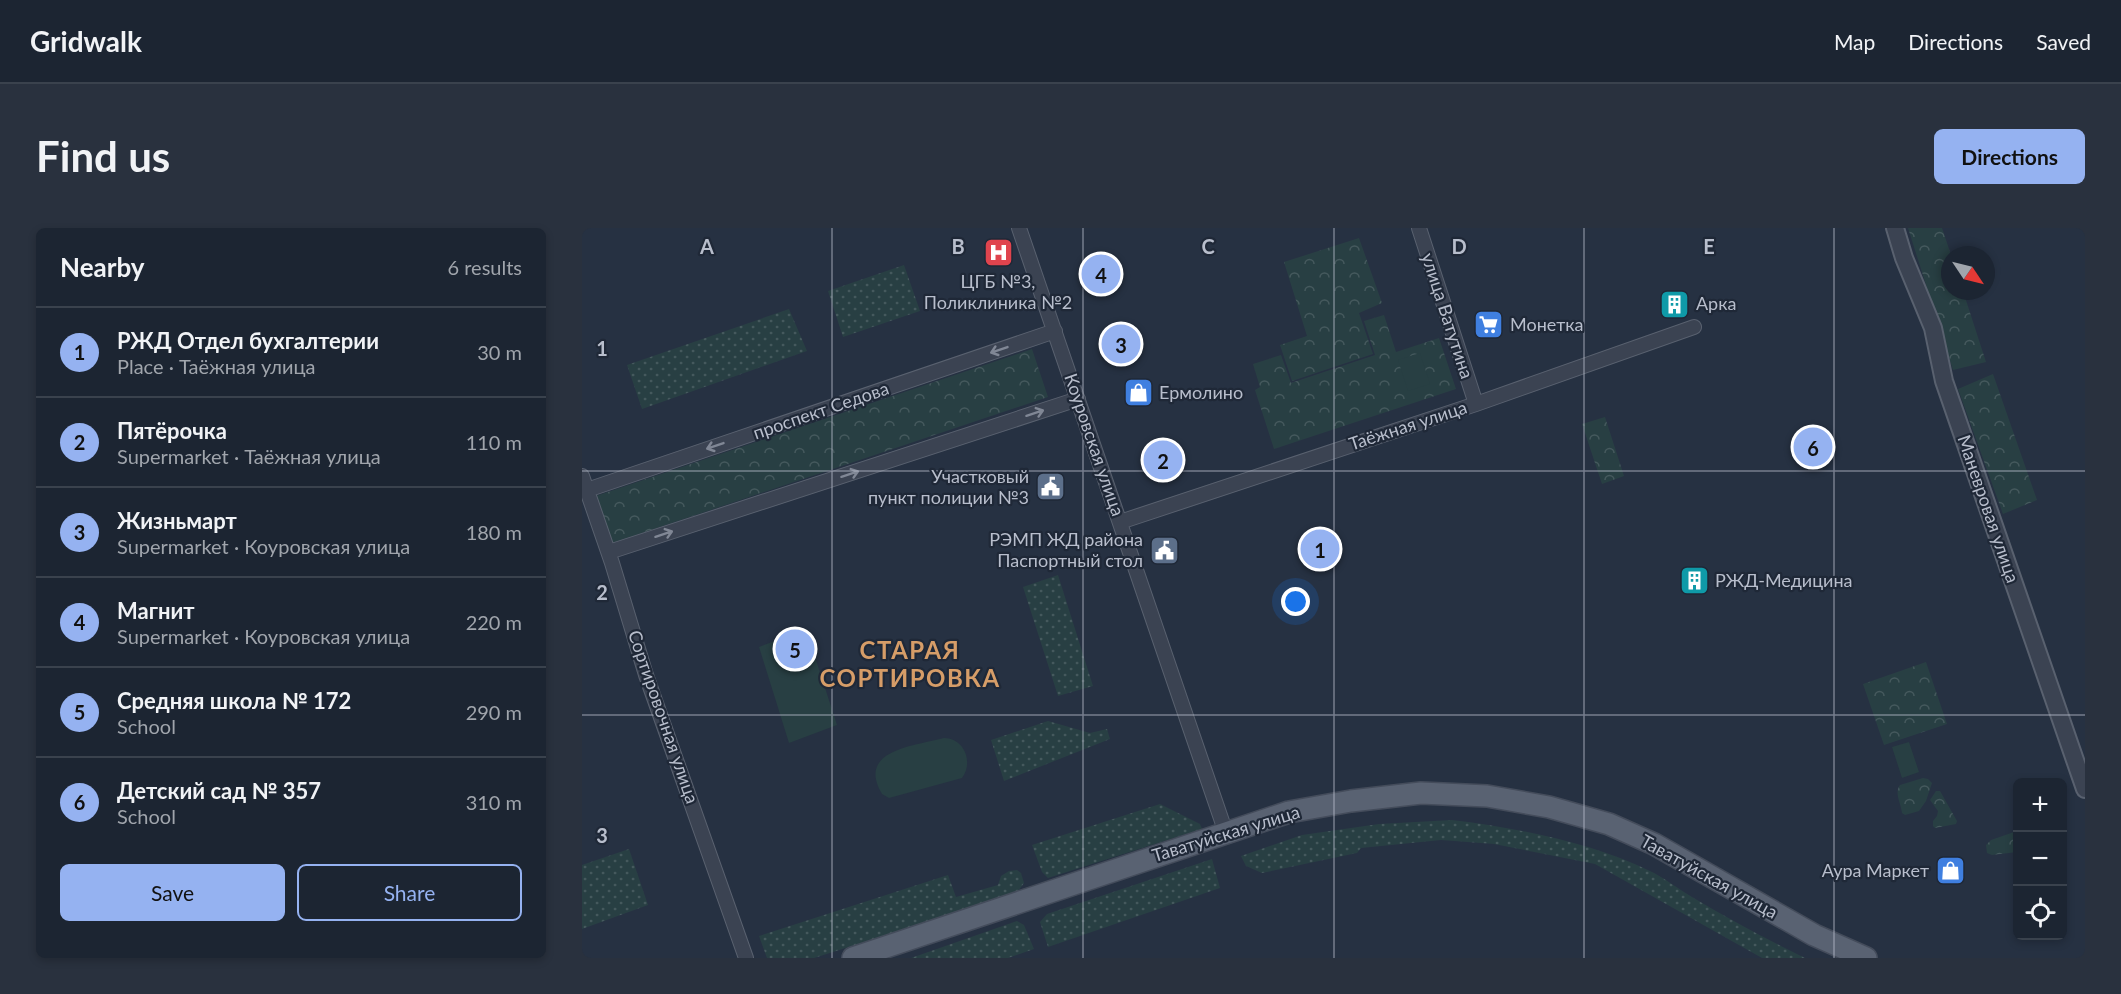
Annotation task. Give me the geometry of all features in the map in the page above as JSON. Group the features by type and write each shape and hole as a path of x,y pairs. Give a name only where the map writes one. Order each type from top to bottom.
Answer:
{"main road":[{"name":"Таватуйская улица","path":"853,958 1289,812 1351,801 1421,793 1487,796 1549,807 1609,824 1654,844 1814,935 1866,958"}],"street":[{"name":"Коуровская улица","path":"1020,228 1226,833"},
{"name":"улица Ватутина","path":"1419,228 1476,404"},
{"name":"Маневровая улица","path":"1895,228 1904,258 1933,328 1944,381 2085,789"},
{"name":"Таёжная улица","path":"1120,522 1476,404 1694,327"},
{"name":"проспект Седова","path":"586,490 1055,331"},
{"path":"609,552 1078,399"},
{"name":"Сортировочная улица","path":"582,476 609,552 646,675 746,958"},
{"path":"582,525 596,520"}],"green space":[{"path":"1908,228 1942,228 1948,246 1941,246 1941,300 1966,300 1986,362 1953,370"},
{"path":"1359,238 1382,303 1359,313 1373,354 1292,381 1280,345 1307,336 1284,262"},
{"path":"904,265 920,311 843,337 828,291"},
{"path":"789,309 807,351 642,409 627,365"},
{"path":"1384,315 1396,352 1439,338 1456,389 1274,449 1255,390 1260,387 1253,364 1281,355 1291,383 1375,355 1364,321"},
{"path":"1032,349 1048,397 612,543 596,496"},
{"path":"1420,353 1430,384 1408,391 1398,360"},
{"path":"1993,374 2037,500 2003,514 1958,389"},
{"path":"1605,417 1624,476 1602,484 1582,424"},
{"path":"1058,575 1093,686 1058,696 1023,587"},
{"path":"806,629 837,725 789,743 759,647"},
{"path":"1926,662 1947,724 1884,745 1863,684"},
{"path":"1048,721 1090,733 1107,729 1110,739 1004,781 991,740"},
{"path":"944,738 957,742 965,752 967,765 962,778 889,798 882,794 876,779 876,768 882,759 892,752"},
{"path":"1909,742 1919,772 1902,778 1892,747"},
{"path":"1923,778 1932,783 1926,801 1919,811 1905,815 1902,813 1898,788 1900,785"},
{"path":"1936,791 1940,791 1957,821 1956,824 1935,828 1933,826 1938,811 1930,800"},
{"path":"1160,804 1200,824 1202,829 1048,878 1042,872 1032,845"},
{"path":"1452,820 1502,827 1553,838 1627,861 1656,874 1720,913 1805,958 1762,958 1595,864 1494,844 1441,840 1361,848 1357,853 1262,873 1246,866 1241,856 1302,835 1379,824"},
{"path":"2013,832 2013,852 1992,855 1987,853 1986,845 1991,840"},
{"path":"629,849 648,905 582,929 582,865"},
{"path":"1212,859 1220,888 1048,947 1040,922 1047,914"},
{"path":"1017,870 1021,873 1024,883 1016,894 814,958 767,958 759,936 948,875 956,897 998,885 1001,876 1009,871"},
{"path":"1017,921 1024,925 1034,949 1008,958 911,958"}],"place":[{"name":"ЦГБ №3, Поликлиника №2","path":"998,253"},
{"name":"Магнит","path":"1101,274"},
{"name":"Арка","path":"1675,304"},
{"name":"Монетка","path":"1489,325"},
{"name":"Жизньмарт","path":"1121,344"},
{"name":"Ермолино","path":"1138,393"},
{"name":"Детский сад № 357","path":"1813,447"},
{"name":"Пятёрочка","path":"1163,460"},
{"name":"Участковый пункт полиции №3","path":"1050,487"},
{"name":"РЖД Отдел бухгалтерии","path":"1320,549"},
{"name":"РЭМП ЖД района Паспортный стол","path":"1164,550"},
{"name":"РЖД-Медицина","path":"1694,581"},
{"name":"Средняя школа № 172","path":"795,649"},
{"name":"Аура Маркет","path":"1950,871"}],"district":[{"name":"СТАРАЯ СОРТИРОВКА","path":"910,665"}]}
